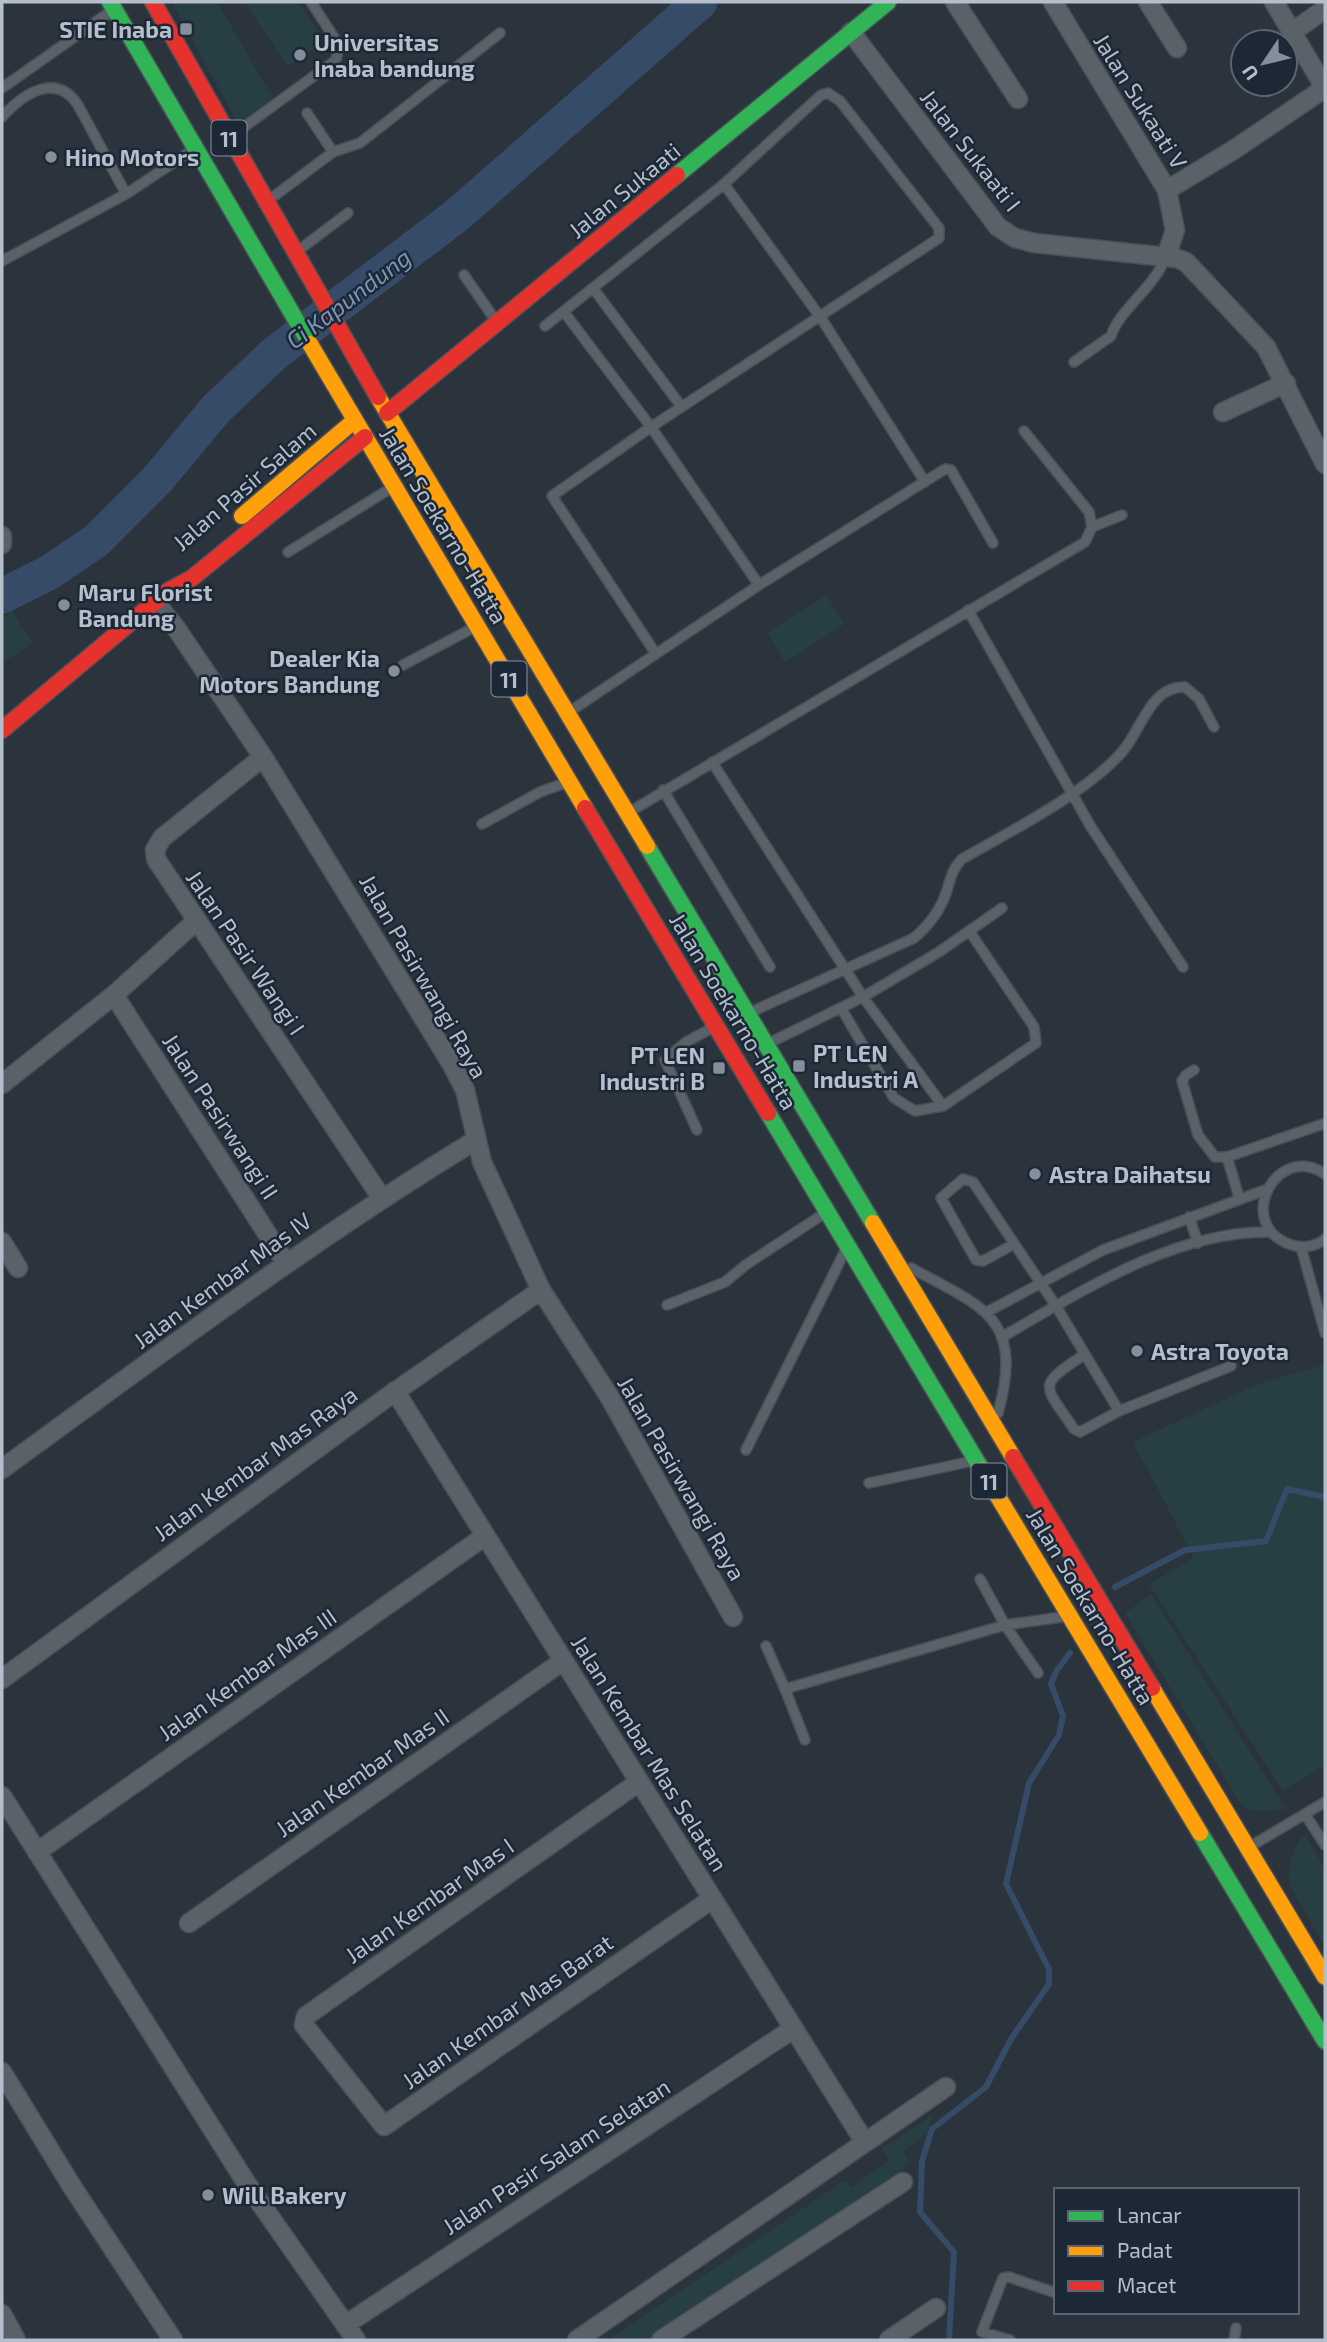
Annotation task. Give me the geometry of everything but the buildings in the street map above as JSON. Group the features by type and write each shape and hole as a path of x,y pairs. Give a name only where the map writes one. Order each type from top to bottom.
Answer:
{"main road":[{"name":"Jalan Soekarno-Hatta","path":"153,2 265,203 387,413 684,902 1325,1977"},
{"name":"Jalan Sukaati","path":"387,413 888,2"},
{"name":"Jalan Soekarno-Hatta","path":"112,6 194,149 653,922 1325,2041"},
{"name":"Jalan Pasir Salam","path":"161,596 183,567 355,419"},
{"name":"Jalan Pasir Salam","path":"2,730 161,596 192,578 365,437"},
{"path":"653,922 684,902"}],"street":[{"path":"955,2 1018,99"},
{"name":"Jalan Sukaati V","path":"1053,2 1167,190 1175,230 1166,257"},
{"path":"1148,2 1177,48"},
{"path":"1274,2 1290,28"},
{"path":"1298,28 1325,9"},
{"name":"Jalan Sukaati I","path":"851,32 998,227 1015,238 1043,244 1166,257 1186,262 1198,271 1223,304 1255,332 1266,347 1325,464"},
{"path":"1167,190 1235,149 1325,88 1299,44"},
{"path":"1223,412 1286,383"},
{"name":"Jalan Pasirwangi Raya","path":"161,596 176,628 263,757 452,1063 465,1090 482,1162 541,1290 609,1396 733,1617"},
{"name":"Jalan Pasir Wangi I","path":"263,757 162,838 155,850 156,859 381,1197"},
{"path":"2,1084 114,995 195,921"},
{"name":"Jalan Pasirwangi II","path":"114,995 286,1263"},
{"name":"Jalan Kembar Mas IV","path":"2,1469 381,1197 476,1140"},
{"path":"2,1242 18,1268"},
{"name":"Jalan Kembar Mas Raya","path":"2,1679 395,1391 541,1290"},
{"name":"Jalan Kembar Mas Selatan","path":"395,1391 863,2141"},
{"name":"Jalan Kembar Mas III","path":"37,1852 485,1536"},
{"name":"Jalan Kembar Mas II","path":"189,1923 563,1661"},
{"name":"Jalan Kembar Mas I","path":"342,2076 304,2025 306,2016 639,1782"},
{"path":"2,1796 247,2184 356,2340"},
{"name":"Jalan Kembar Mas Barat","path":"342,2076 384,2126 712,1899"},
{"name":"Jalan Pasir Salam Selatan","path":"345,2325 793,2029"},
{"path":"2,2072 73,2188 173,2340"},
{"path":"577,2340 863,2141 946,2087"},
{"path":"661,2340 903,2182"},
{"path":"889,2340 936,2308"},
{"path":"2,2314 16,2340"}],"lane":[{"path":"229,138 335,60 338,46 334,35 311,2"},
{"path":"2,88 112,6"},
{"path":"265,203 333,152 360,143 500,33"},
{"path":"2,117 10,107 47,86 59,86 71,94 78,105 126,194"},
{"path":"545,326 724,184 813,101 828,93 840,100 939,228 939,238 821,318 681,406 552,496 656,654"},
{"path":"307,113 333,152"},
{"path":"2,261 126,194 194,149"},
{"path":"724,184 821,318 925,482"},
{"path":"295,253 348,213"},
{"path":"1074,362 1111,336 1113,326 1152,284 1166,257"},
{"path":"464,275 497,323"},
{"path":"593,288 681,406"},
{"path":"564,312 650,427 759,585"},
{"path":"629,812 1085,542 1092,527 1089,512 1024,431"},
{"path":"569,712 759,585 945,469 951,470 993,543"},
{"path":"288,552 394,486"},
{"path":"1092,527 1122,515"},
{"path":"968,610 1072,793 1183,967"},
{"path":"403,665 477,626"},
{"path":"750,1013 897,948 927,927 947,892 955,866 962,859 1072,793 1106,769 1124,750 1158,695 1173,686 1185,687 1199,699 1214,727"},
{"path":"712,762 863,997 943,1106"},
{"path":"482,824 540,792 570,781"},
{"path":"663,790 770,967"},
{"path":"768,1043 863,997 970,932 1002,908"},
{"path":"841,1008 894,1098 915,1111 943,1106 1036,1043 1034,1027 970,932"},
{"path":"697,1130 665,1060 686,1042 716,1026"},
{"path":"1194,1070 1186,1074 1182,1082 1198,1135 1210,1154 1227,1157 1323,1124"},
{"path":"1227,1157 1239,1197"},
{"path":"1325,1174 1307,1166 1282,1171 1265,1190 1262,1204 1264,1219 1271,1232 1281,1241 1301,1247 1325,1239"},
{"path":"1014,1244 983,1261 976,1260 941,1198 963,1179 973,1182 1056,1306 1119,1411"},
{"path":"986,1312 1103,1250 1239,1197 1265,1190"},
{"path":"667,1305 725,1282 747,1264 828,1212"},
{"path":"1189,1217 1198,1243"},
{"path":"1004,1336 1116,1273 1198,1243 1245,1232 1271,1232"},
{"path":"746,1450 847,1245"},
{"path":"1301,1247 1325,1333"},
{"path":"897,1260 969,1297 986,1312 1004,1336 1007,1376 995,1423"},
{"path":"1085,1354 1052,1376 1048,1390 1074,1430 1080,1432 1119,1411 1231,1366"},
{"path":"869,1483 977,1461"},
{"path":"980,1579 1005,1625 1038,1673"},
{"path":"785,1689 1005,1625 1071,1617"},
{"path":"766,1646 805,1740"},
{"path":"1248,1848 1325,1802"},
{"path":"1305,1814 1325,1845"},
{"path":"1010,2340 982,2332 1003,2278 1009,2277 1054,2292"},
{"path":"1234,2340 1236,2328"}],"green space":[{"path":"172,2 217,2 273,98 238,124"},
{"path":"244,2 298,2 325,41 288,66"},
{"path":"826,595 845,624 785,662 767,633"},
{"path":"12,611 33,643 2,663 2,618"},
{"path":"1325,1364 1325,1765 1283,1791 1149,1584 1194,1558 1133,1442 1258,1384"},
{"path":"1151,1594 1286,1809 1254,1810 1238,1800 1125,1613"},
{"path":"1305,1835 1325,1869 1325,1947 1289,1884 1292,1857 1297,1844"},
{"path":"933,2115 927,2134 903,2151 910,2164 648,2340 608,2340 845,2180 851,2187 890,2160 882,2148"}],"waterway":[{"name":"Ci Kapundung","path":"2,596 50,572 97,540 157,480 216,409 274,354 456,216 700,2"},
{"path":"1115,1587 1185,1550 1266,1541 1287,1489 1325,1497"},
{"path":"949,2340 954,2252 920,2212 922,2161 932,2129 986,2087 1011,2039 1049,1984 1049,1969 1006,1884 1029,1783 1059,1735 1063,1716 1051,1684 1057,1670 1070,1653"}],"traffic: fast":[{"path":"110,2 310,344"},
{"path":"677,175 888,2"},
{"path":"647,846 873,1223"},
{"path":"768,1113 982,1470"},
{"path":"1200,1833 1325,2041"}],"traffic: slow":[{"path":"310,344 585,808"},
{"path":"378,397 647,846"},
{"path":"242,516 355,420"},
{"path":"873,1223 1013,1457"},
{"path":"982,1470 1200,1833"},
{"path":"1152,1688 1325,1977"}],"traffic: jam":[{"path":"153,2 378,397"},
{"path":"387,413 677,175"},
{"path":"2,730 168,591 192,578 365,437"},
{"path":"585,808 768,1113"},
{"path":"1013,1457 1152,1688"}],"place":[{"name":"STIE Inaba","path":"186,29"},
{"name":"Universitas Inaba bandung","path":"300,55"},
{"name":"Hino Motors","path":"51,157"},
{"name":"Maru Florist Bandung","path":"64,605"},
{"name":"Dealer Kia Motors Bandung","path":"394,671"},
{"name":"PT LEN Industri A","path":"799,1066"},
{"name":"PT LEN Industri B","path":"719,1068"},
{"name":"Astra Daihatsu","path":"1035,1174"},
{"name":"Astra Toyota","path":"1137,1351"},
{"name":"Will Bakery","path":"208,2195"}]}
